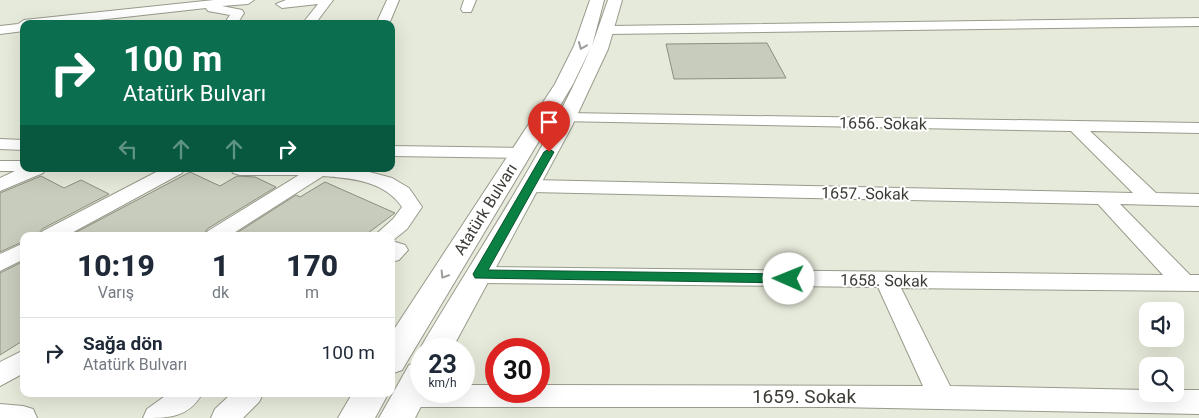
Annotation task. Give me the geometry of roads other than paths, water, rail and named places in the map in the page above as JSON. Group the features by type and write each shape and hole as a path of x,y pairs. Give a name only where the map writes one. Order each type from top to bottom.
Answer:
{"main road":[{"name":"Atatürk Bulvarı","path":"395,354 568,76 583,46 597,0"},
{"name":"Atatürk Bulvarı","path":"442,338 531,186 566,118 608,30 615,0"},
{"path":"356,418 369,397"}],"street":[{"path":"69,20 248,0"},
{"path":"282,4 320,0"},
{"path":"311,20 326,0"},
{"path":"384,20 393,0"},
{"path":"94,20 206,8 236,13 238,15 234,20"},
{"path":"608,30 1199,22"},
{"path":"0,28 20,26"},
{"name":"1656. Sokak","path":"566,118 1199,128"},
{"path":"1074,126 1151,199"},
{"path":"0,144 20,145"},
{"path":"395,151 519,153"},
{"path":"0,166 20,166"},
{"path":"0,185 29,172"},
{"path":"57,232 169,172"},
{"path":"221,232 316,172"},
{"path":"337,172 363,175 380,181 410,198 412,207 410,212 390,232"},
{"name":"1657. Sokak","path":"531,186 1199,200"},
{"path":"1103,198 1191,283"},
{"path":"0,263 20,252"},
{"name":"1658. Sokak","path":"479,274 1191,283"},
{"path":"886,280 943,399"},
{"path":"0,375 20,362"},
{"name":"1659. Sokak","path":"409,396 834,396 1199,402"},
{"path":"157,418 184,397"},
{"path":"225,418 246,397"},
{"path":"0,416 23,418"}]}
